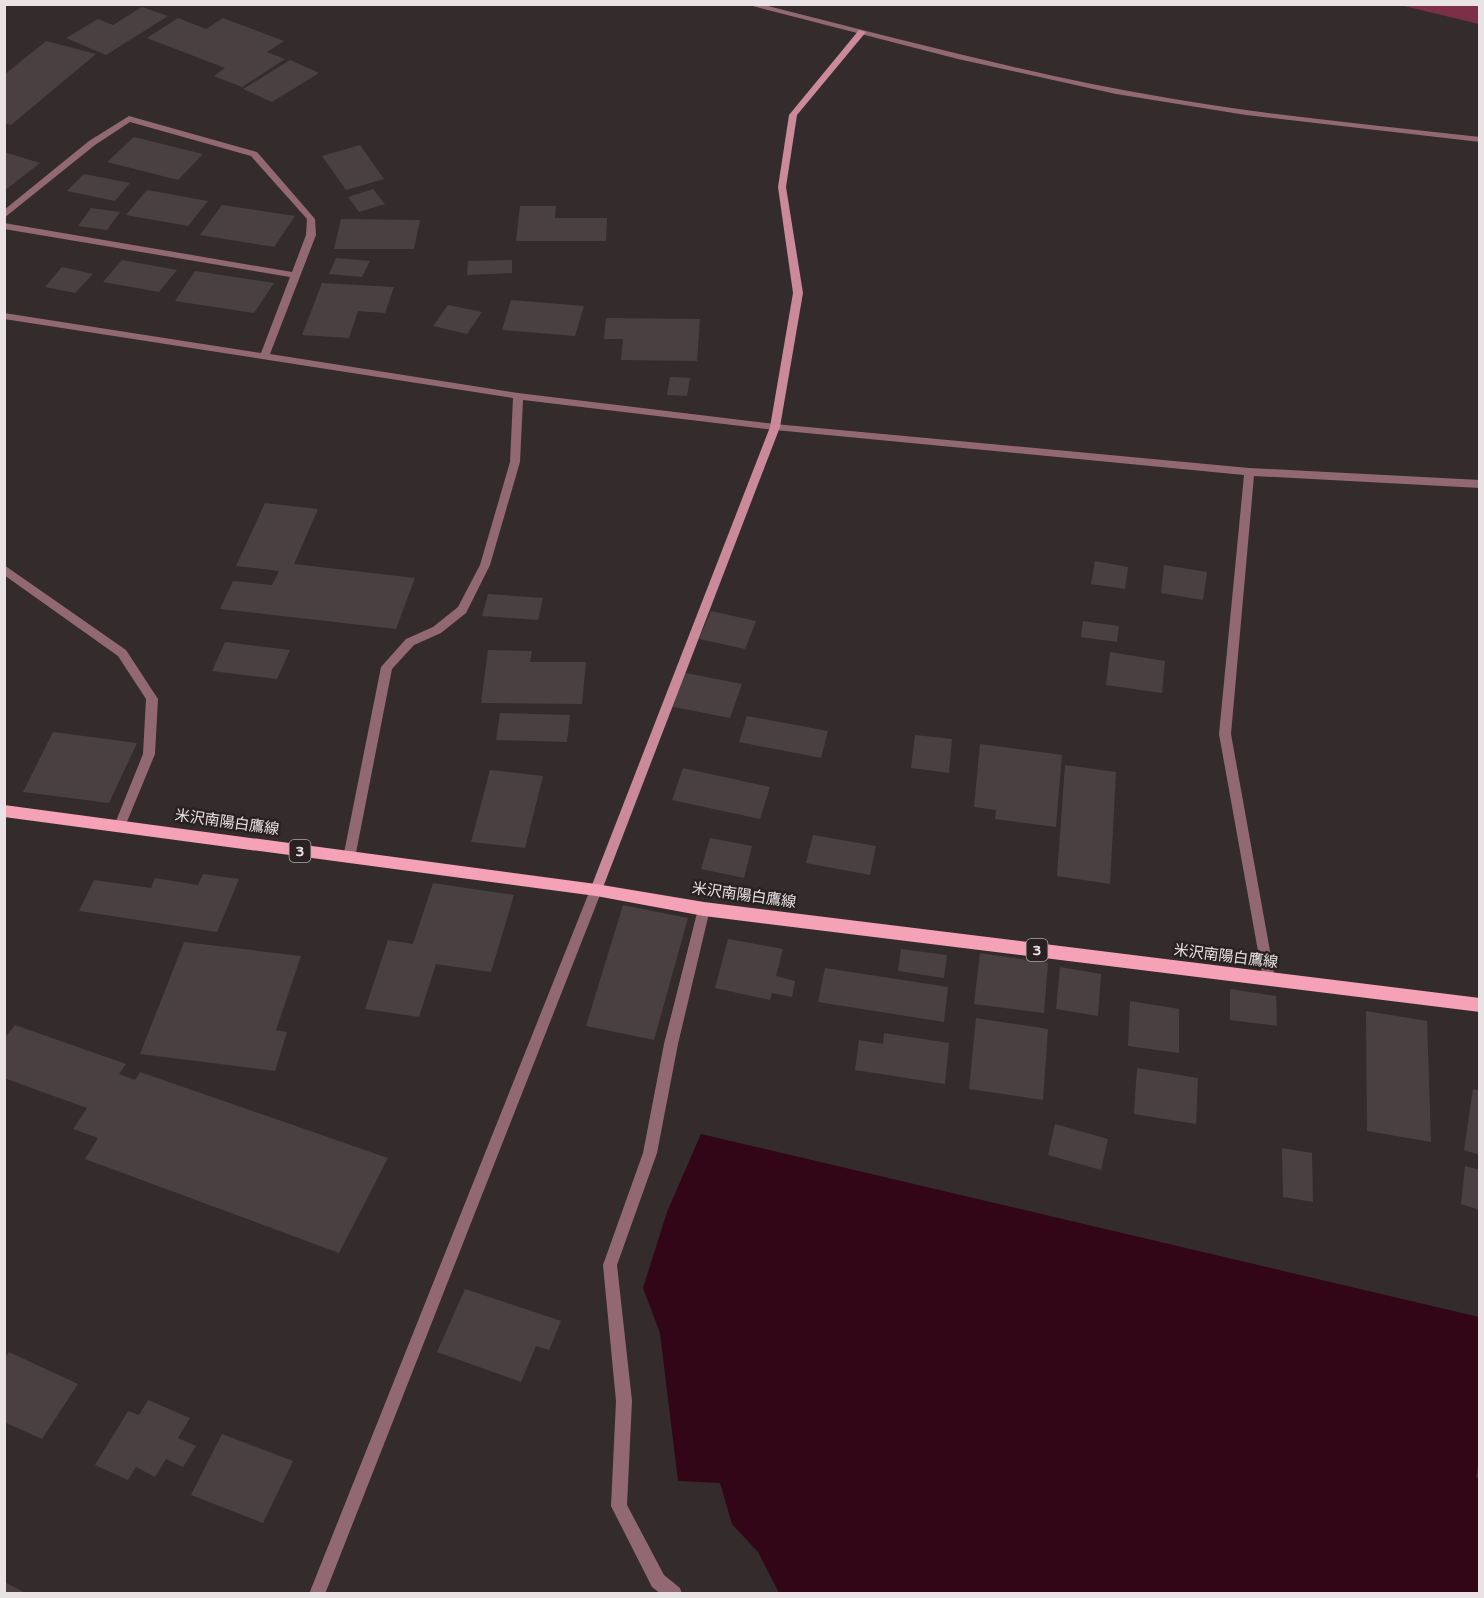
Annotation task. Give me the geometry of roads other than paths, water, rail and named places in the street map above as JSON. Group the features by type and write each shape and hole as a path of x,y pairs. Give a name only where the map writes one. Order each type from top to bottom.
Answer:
{"main road":[{"name":"米沢南陽白鷹線","path":"4,811 596,890 704,909 1479,1005"}],"street":[{"path":"749,4 996,66 1168,101 1287,118 1479,140"},
{"path":"317,1593 596,890 775,427 798,293 782,187 793,115 862,32"},
{"path":"4,215 92,144 129,119 254,154 311,219 311,235 265,355"},
{"path":"4,226 296,274"},
{"path":"4,316 518,396 775,427 1249,472 1479,484"},
{"path":"349,858 387,667 410,642 437,630 462,610 485,565 514,462 518,396"},
{"path":"1249,472 1225,735 1269,979"},
{"path":"4,569 122,653 152,699 149,754 120,826"},
{"path":"674,1593 658,1581 619,1506 624,1401 610,1265 650,1153 670,1044 704,909"}]}
